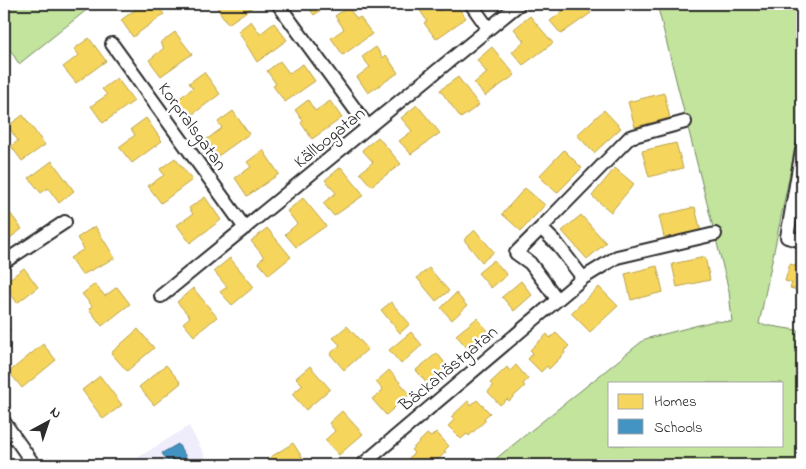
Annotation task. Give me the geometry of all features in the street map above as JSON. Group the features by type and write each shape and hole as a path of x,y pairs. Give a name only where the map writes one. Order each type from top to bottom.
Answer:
{"street":[{"path":"278,4 368,127"},
{"path":"471,4 488,28"},
{"name":"Källbogatan","path":"161,296 519,4"},
{"name":"Korpralsgatan","path":"112,44 245,228"},
{"path":"557,299 530,263 516,253 630,137 685,122"},
{"path":"802,150 787,237 802,241"},
{"path":"4,262 65,222"},
{"path":"541,228 562,250 583,278"},
{"name":"Bäckahästgatan","path":"362,465 583,278 617,257 716,234"},
{"path":"4,422 34,465"}],"shaded area":[{"path":"189,426 210,465 126,465"}],"green space":[{"path":"4,4 94,4 19,64 4,40"},
{"path":"657,4 802,4 802,115 759,324 802,331 802,465 488,465 645,339 714,321 732,322 729,291"}],"building: Homes":[{"path":"133,4 156,4 164,14 133,37 121,20 136,9"},
{"path":"218,4 257,4 228,24 217,8 220,6"},
{"path":"306,4 330,4 314,15"},
{"path":"426,4 434,4 439,11 449,4 456,4 466,18 436,39 424,23 427,21 419,9"},
{"path":"557,4 583,4 591,13 561,34 550,21 563,11"},
{"path":"348,7 357,19 360,17 372,34 343,55 331,38 344,29 335,16"},
{"path":"530,16 553,43 523,65 512,52 524,41 514,29"},
{"path":"251,21 260,34 274,23 287,40 257,62 238,31"},
{"path":"175,32 192,54 161,76 149,60 164,48 160,43"},
{"path":"89,38 106,61 76,83 63,67 79,55 74,49"},
{"path":"376,47 383,58 386,55 398,73 368,93 357,77 370,67 362,57"},
{"path":"492,47 515,75 485,96 474,83 487,73 477,60"},
{"path":"280,61 289,73 303,64 315,81 285,102 273,86 276,84 267,71"},
{"path":"204,72 220,94 189,117 177,100 193,88 189,83"},
{"path":"458,77 479,105 461,118 440,90"},
{"path":"117,78 134,101 103,123 91,106 107,95 102,89"},
{"path":"664,93 670,118 635,127 628,102"},
{"path":"308,100 315,111 330,101 342,118 312,139 295,110"},
{"path":"417,105 440,133 411,154 399,141 412,131 401,118"},
{"path":"604,110 621,128 594,153 577,135"},
{"path":"233,111 249,134 218,156 206,140 222,128 218,122"},
{"path":"23,115 45,145 22,161 11,146 18,141 8,126"},
{"path":"146,118 162,141 132,163 119,147 135,135 131,129"},
{"path":"378,137 401,164 371,186 360,173 373,162 362,150"},
{"path":"676,143 683,168 649,177 642,151"},
{"path":"263,150 279,174 247,196 235,178 251,167 247,162"},
{"path":"564,150 582,168 557,193 539,176"},
{"path":"175,158 192,180 161,203 148,186 164,175 160,169"},
{"path":"52,161 74,191 59,203 48,188 41,193 29,178"},
{"path":"341,167 364,195 334,216 323,203 336,193 325,180"},
{"path":"615,168 634,184 611,212 592,196"},
{"path":"525,188 545,205 521,231 502,214"},
{"path":"802,190 802,227 794,226"},
{"path":"205,197 221,220 190,243 177,225 193,214 189,208"},
{"path":"303,198 326,226 296,247 285,234 297,224 287,211"},
{"path":"4,205 22,229 6,241 4,237"},
{"path":"695,207 701,232 665,241 659,216"},
{"path":"581,215 606,243 587,259 562,231"},
{"path":"95,226 115,258 82,275 70,258 84,249 77,238"},
{"path":"267,228 291,257 269,275 258,262 264,257 251,241"},
{"path":"475,230 494,252 482,262 464,240"},
{"path":"705,257 710,280 677,287 672,264"},
{"path":"230,258 254,287 232,305 220,292 227,287 214,271"},
{"path":"494,260 507,275 491,288 478,273"},
{"path":"798,262 802,263 800,291 790,288 792,283 785,281 790,264 797,266"},
{"path":"657,266 663,292 631,300 625,274"},
{"path":"24,268 38,287 17,303 4,283"},
{"path":"429,268 449,291 436,301 417,278"},
{"path":"521,281 532,295 514,311 502,297"},
{"path":"95,284 105,296 117,287 130,304 102,326 89,309 92,306 82,294"},
{"path":"599,287 618,306 590,332 571,313"},
{"path":"193,288 217,317 194,336 183,323 190,317 177,302"},
{"path":"456,293 467,306 452,320 441,308"},
{"path":"391,302 410,324 400,333 381,310"},
{"path":"477,318 489,332 468,349 456,335"},
{"path":"4,321 10,331 4,335"},
{"path":"347,326 368,349 344,370 330,354 340,345 333,338"},
{"path":"138,329 154,348 127,371 111,353"},
{"path":"411,332 422,345 401,364 389,350"},
{"path":"556,333 569,346 564,351 565,353 549,369 547,366 541,372 528,359 533,353 530,350 547,334 550,338"},
{"path":"43,344 56,360 22,388 9,372"},
{"path":"437,353 448,367 427,384 416,370"},
{"path":"166,365 181,383 154,405 139,387"},
{"path":"516,365 528,379 523,384 525,386 509,401 507,399 500,405 488,392 493,386 490,383 507,367 510,371"},
{"path":"310,366 330,389 306,410 292,394 303,385 296,378"},
{"path":"389,370 410,394 386,415 372,399 383,390 376,382"},
{"path":"100,376 122,405 103,419 82,390"},
{"path":"477,400 490,413 484,418 486,420 469,436 467,434 461,439 448,426 454,420 451,417 468,401 471,405"},
{"path":"342,411 363,434 339,455 325,440 335,431 329,423"},
{"path":"436,432 449,446 444,451 446,452 432,465 414,465 408,459 414,453 411,450 427,434 431,437"},
{"path":"293,443 307,465 258,465"}],"building: Schools":[{"path":"178,444 191,465 169,465 162,453"}]}
